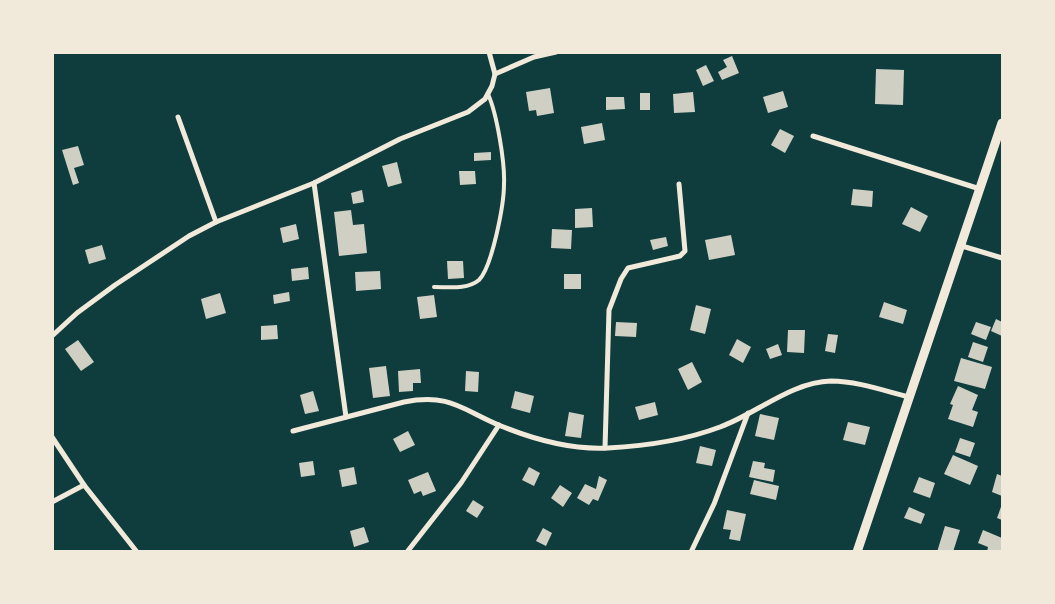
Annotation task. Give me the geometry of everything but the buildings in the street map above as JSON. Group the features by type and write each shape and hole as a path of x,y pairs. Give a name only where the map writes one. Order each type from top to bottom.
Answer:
{"street":[{"path":"52,336 116,285 189,236 216,222 314,183 400,139 468,112 488,94 495,74 489,52"},
{"path":"495,74 534,57 556,52"},
{"path":"178,117 216,222"},
{"path":"857,552 1002,123"},
{"path":"813,136 980,189"},
{"path":"314,183 346,417"},
{"path":"605,448 609,310 621,278 628,268 680,256 685,251 679,184"},
{"path":"962,246 1002,258"},
{"path":"293,431 404,402 440,399 466,407 498,425 525,435 579,447 605,448 677,440 721,427 805,386 831,381 858,384 910,397"},
{"path":"691,552 714,504 748,413"},
{"path":"407,552 460,483 498,425"},
{"path":"52,437 84,485 137,552"},
{"path":"52,502 84,485"}],"lane":[{"path":"434,287 468,287 479,280 490,262 504,184 495,111 488,94"}]}
